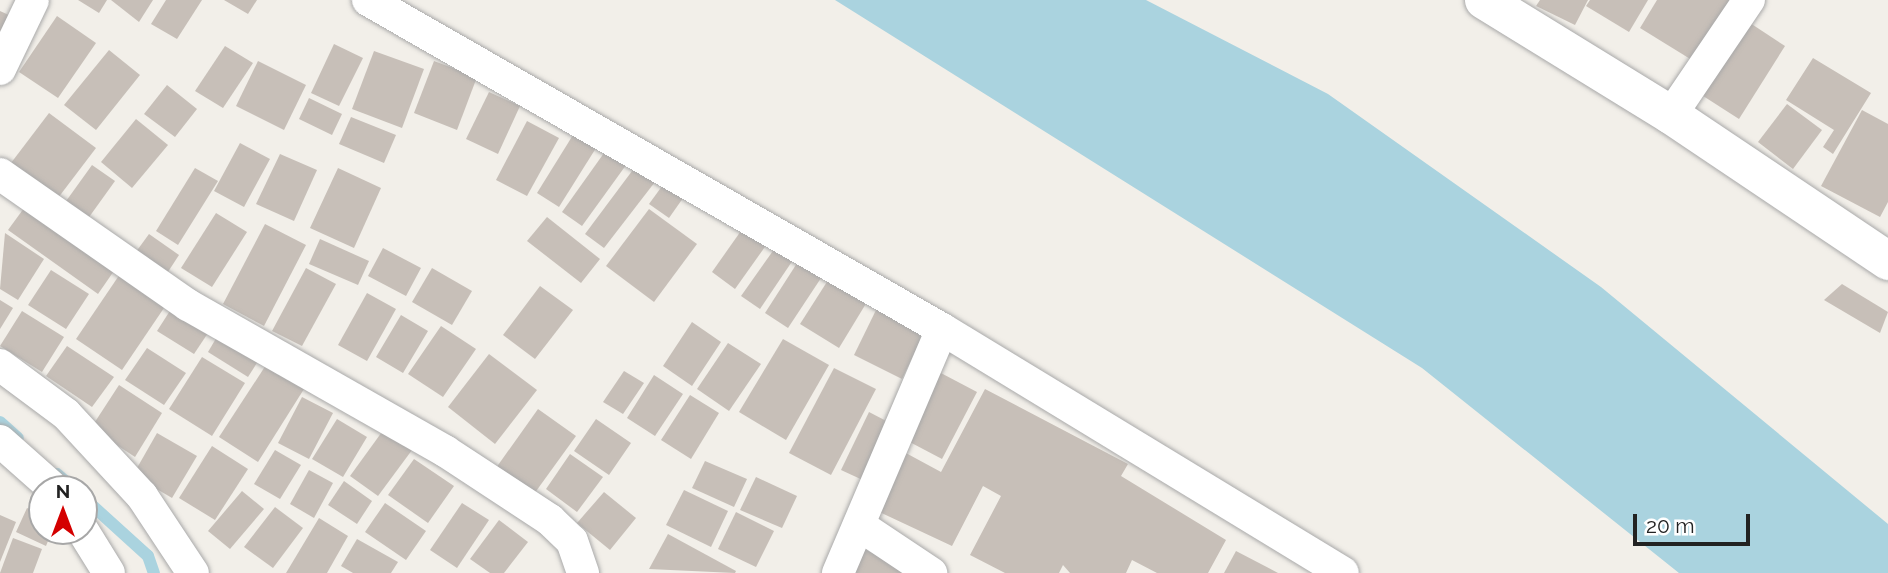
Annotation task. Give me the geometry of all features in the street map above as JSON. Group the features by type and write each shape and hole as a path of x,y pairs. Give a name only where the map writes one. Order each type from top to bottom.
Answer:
{"street":[{"path":"0,69 33,0"},
{"path":"368,0 942,329 1343,573"},
{"path":"1484,0 1671,115 1888,261"},
{"path":"1671,115 1749,0"},
{"path":"0,174 188,305 422,438 550,520 572,541 583,573"},
{"path":"838,573 942,329"},
{"path":"0,365 66,414 142,496 193,573"},
{"path":"0,441 38,475"},
{"path":"859,525 931,573"},
{"path":"92,545 109,573"}],"water":[{"path":"835,0 1146,0 1328,94 1601,287 1888,524 1888,573 1679,573 1422,368"}],"building":[{"path":"78,0 107,0 99,13"},
{"path":"111,0 153,0 139,22"},
{"path":"166,0 202,0 177,39 151,24"},
{"path":"224,0 257,0 248,14"},
{"path":"1540,0 1588,0 1575,25 1536,6"},
{"path":"1590,0 1648,0 1629,32 1586,6"},
{"path":"1657,0 1740,0 1700,65 1640,28"},
{"path":"0,11 11,16 0,36"},
{"path":"57,16 96,43 58,98 19,72"},
{"path":"1747,21 1785,46 1739,119 1700,94"},
{"path":"334,44 363,58 339,106 311,93"},
{"path":"225,46 253,63 223,108 195,91"},
{"path":"109,50 140,75 96,130 64,105"},
{"path":"374,51 424,69 402,128 352,109"},
{"path":"1813,58 1871,93 1833,154 1823,147 1834,130 1786,100"},
{"path":"258,61 306,85 284,130 236,106"},
{"path":"434,61 477,77 457,130 414,113"},
{"path":"167,85 197,109 175,137 144,114"},
{"path":"489,92 520,106 498,154 466,139"},
{"path":"309,98 342,114 332,135 299,119"},
{"path":"1787,104 1822,130 1793,169 1758,142"},
{"path":"1862,110 1888,124 1888,202 1880,217 1821,186"},
{"path":"49,113 96,148 58,198 11,163"},
{"path":"351,117 396,135 384,163 339,144"},
{"path":"136,119 168,145 132,188 101,162"},
{"path":"527,121 559,138 527,196 496,180"},
{"path":"573,135 596,148 559,207 537,193"},
{"path":"240,143 270,159 244,207 214,191"},
{"path":"609,146 629,161 582,226 562,212"},
{"path":"280,154 317,170 294,221 256,204"},
{"path":"638,163 658,178 604,248 585,234"},
{"path":"92,165 115,181 87,220 64,204"},
{"path":"195,168 218,181 178,245 156,231"},
{"path":"338,168 381,188 354,248 310,228"},
{"path":"668,178 688,191 669,218 649,204"},
{"path":"27,204 116,268 98,294 8,230"},
{"path":"649,209 697,244 654,302 606,266"},
{"path":"216,213 247,232 212,287 181,268"},
{"path":"547,217 600,259 581,283 527,241"},
{"path":"265,224 306,245 264,326 223,304"},
{"path":"743,228 767,244 735,289 712,272"},
{"path":"5,233 44,259 18,300 0,289"},
{"path":"149,234 179,255 164,278 133,256"},
{"path":"320,239 369,261 358,285 309,264"},
{"path":"383,248 421,268 406,296 368,276"},
{"path":"775,248 793,260 760,309 741,296"},
{"path":"801,257 825,272 788,328 765,313"},
{"path":"306,268 336,284 302,346 272,331"},
{"path":"432,268 472,291 452,325 412,302"},
{"path":"51,270 89,294 66,329 28,305"},
{"path":"120,274 166,305 122,370 76,339"},
{"path":"832,274 870,297 839,348 800,324"},
{"path":"1842,284 1888,312 1880,333 1824,300"},
{"path":"540,286 573,310 535,359 503,335"},
{"path":"367,293 396,309 367,361 338,345"},
{"path":"0,300 13,308 0,329"},
{"path":"175,303 212,327 194,354 157,331"},
{"path":"878,306 926,329 902,379 854,355"},
{"path":"22,311 64,337 42,372 0,346"},
{"path":"401,315 428,331 403,373 376,357"},
{"path":"692,322 721,342 692,386 663,366"},
{"path":"441,326 476,349 443,397 408,374"},
{"path":"221,330 262,355 248,377 208,352"},
{"path":"783,339 829,365 786,440 739,412"},
{"path":"728,343 761,364 729,411 697,389"},
{"path":"67,346 114,377 92,407 46,376"},
{"path":"147,348 186,373 164,405 125,380"},
{"path":"489,354 537,390 495,444 448,407"},
{"path":"202,357 245,383 212,436 169,409"},
{"path":"266,365 304,389 258,462 219,437"},
{"path":"834,368 876,389 831,475 789,453"},
{"path":"624,371 644,383 623,414 603,402"},
{"path":"939,372 977,392 942,459 904,439"},
{"path":"654,375 683,394 655,436 627,418"},
{"path":"119,385 162,413 135,457 91,428"},
{"path":"985,389 1128,464 1121,476 1226,540 1208,573 1157,573 1132,560 1126,573 1070,573 1063,565 1059,573 1005,573 970,555 1001,496 983,486 952,546 873,509 904,452 941,472"},
{"path":"690,395 719,413 691,459 661,440"},
{"path":"302,397 333,413 309,459 278,443"},
{"path":"538,409 576,436 534,494 496,468"},
{"path":"869,412 894,425 867,482 841,470"},
{"path":"337,419 367,437 343,477 312,459"},
{"path":"596,419 631,443 609,475 574,451"},
{"path":"387,425 415,446 378,496 350,476"},
{"path":"157,433 197,456 172,498 133,475"},
{"path":"212,446 248,469 215,520 179,498"},
{"path":"275,450 301,465 280,499 254,484"},
{"path":"570,454 603,477 577,512 546,489"},
{"path":"414,459 454,486 428,523 388,495"},
{"path":"705,461 747,479 734,507 692,488"},
{"path":"309,470 333,483 314,518 290,504"},
{"path":"756,477 797,496 782,528 740,510"},
{"path":"344,481 372,501 357,524 328,505"},
{"path":"684,490 728,511 711,547 666,525"},
{"path":"242,491 264,509 230,549 208,531"},
{"path":"604,492 636,518 610,550 577,523"},
{"path":"385,503 426,531 406,560 365,532"},
{"path":"462,503 489,520 457,568 430,550"},
{"path":"275,507 303,528 273,568 244,547"},
{"path":"27,508 28,508 28,538 16,532"},
{"path":"736,512 774,531 756,567 718,549"},
{"path":"0,515 16,522 0,562"},
{"path":"319,518 348,536 327,573 286,573"},
{"path":"499,520 528,542 504,573 490,573 470,559"},
{"path":"668,534 736,571 735,573 649,569"},
{"path":"13,538 42,549 33,573 0,573"},
{"path":"357,539 398,562 391,573 353,573 341,566"},
{"path":"864,549 906,568 917,573 852,573"},
{"path":"1236,551 1278,573 1224,573"}],"waterway":[{"path":"0,422 18,438"},
{"path":"98,511 148,556 154,573"}]}
